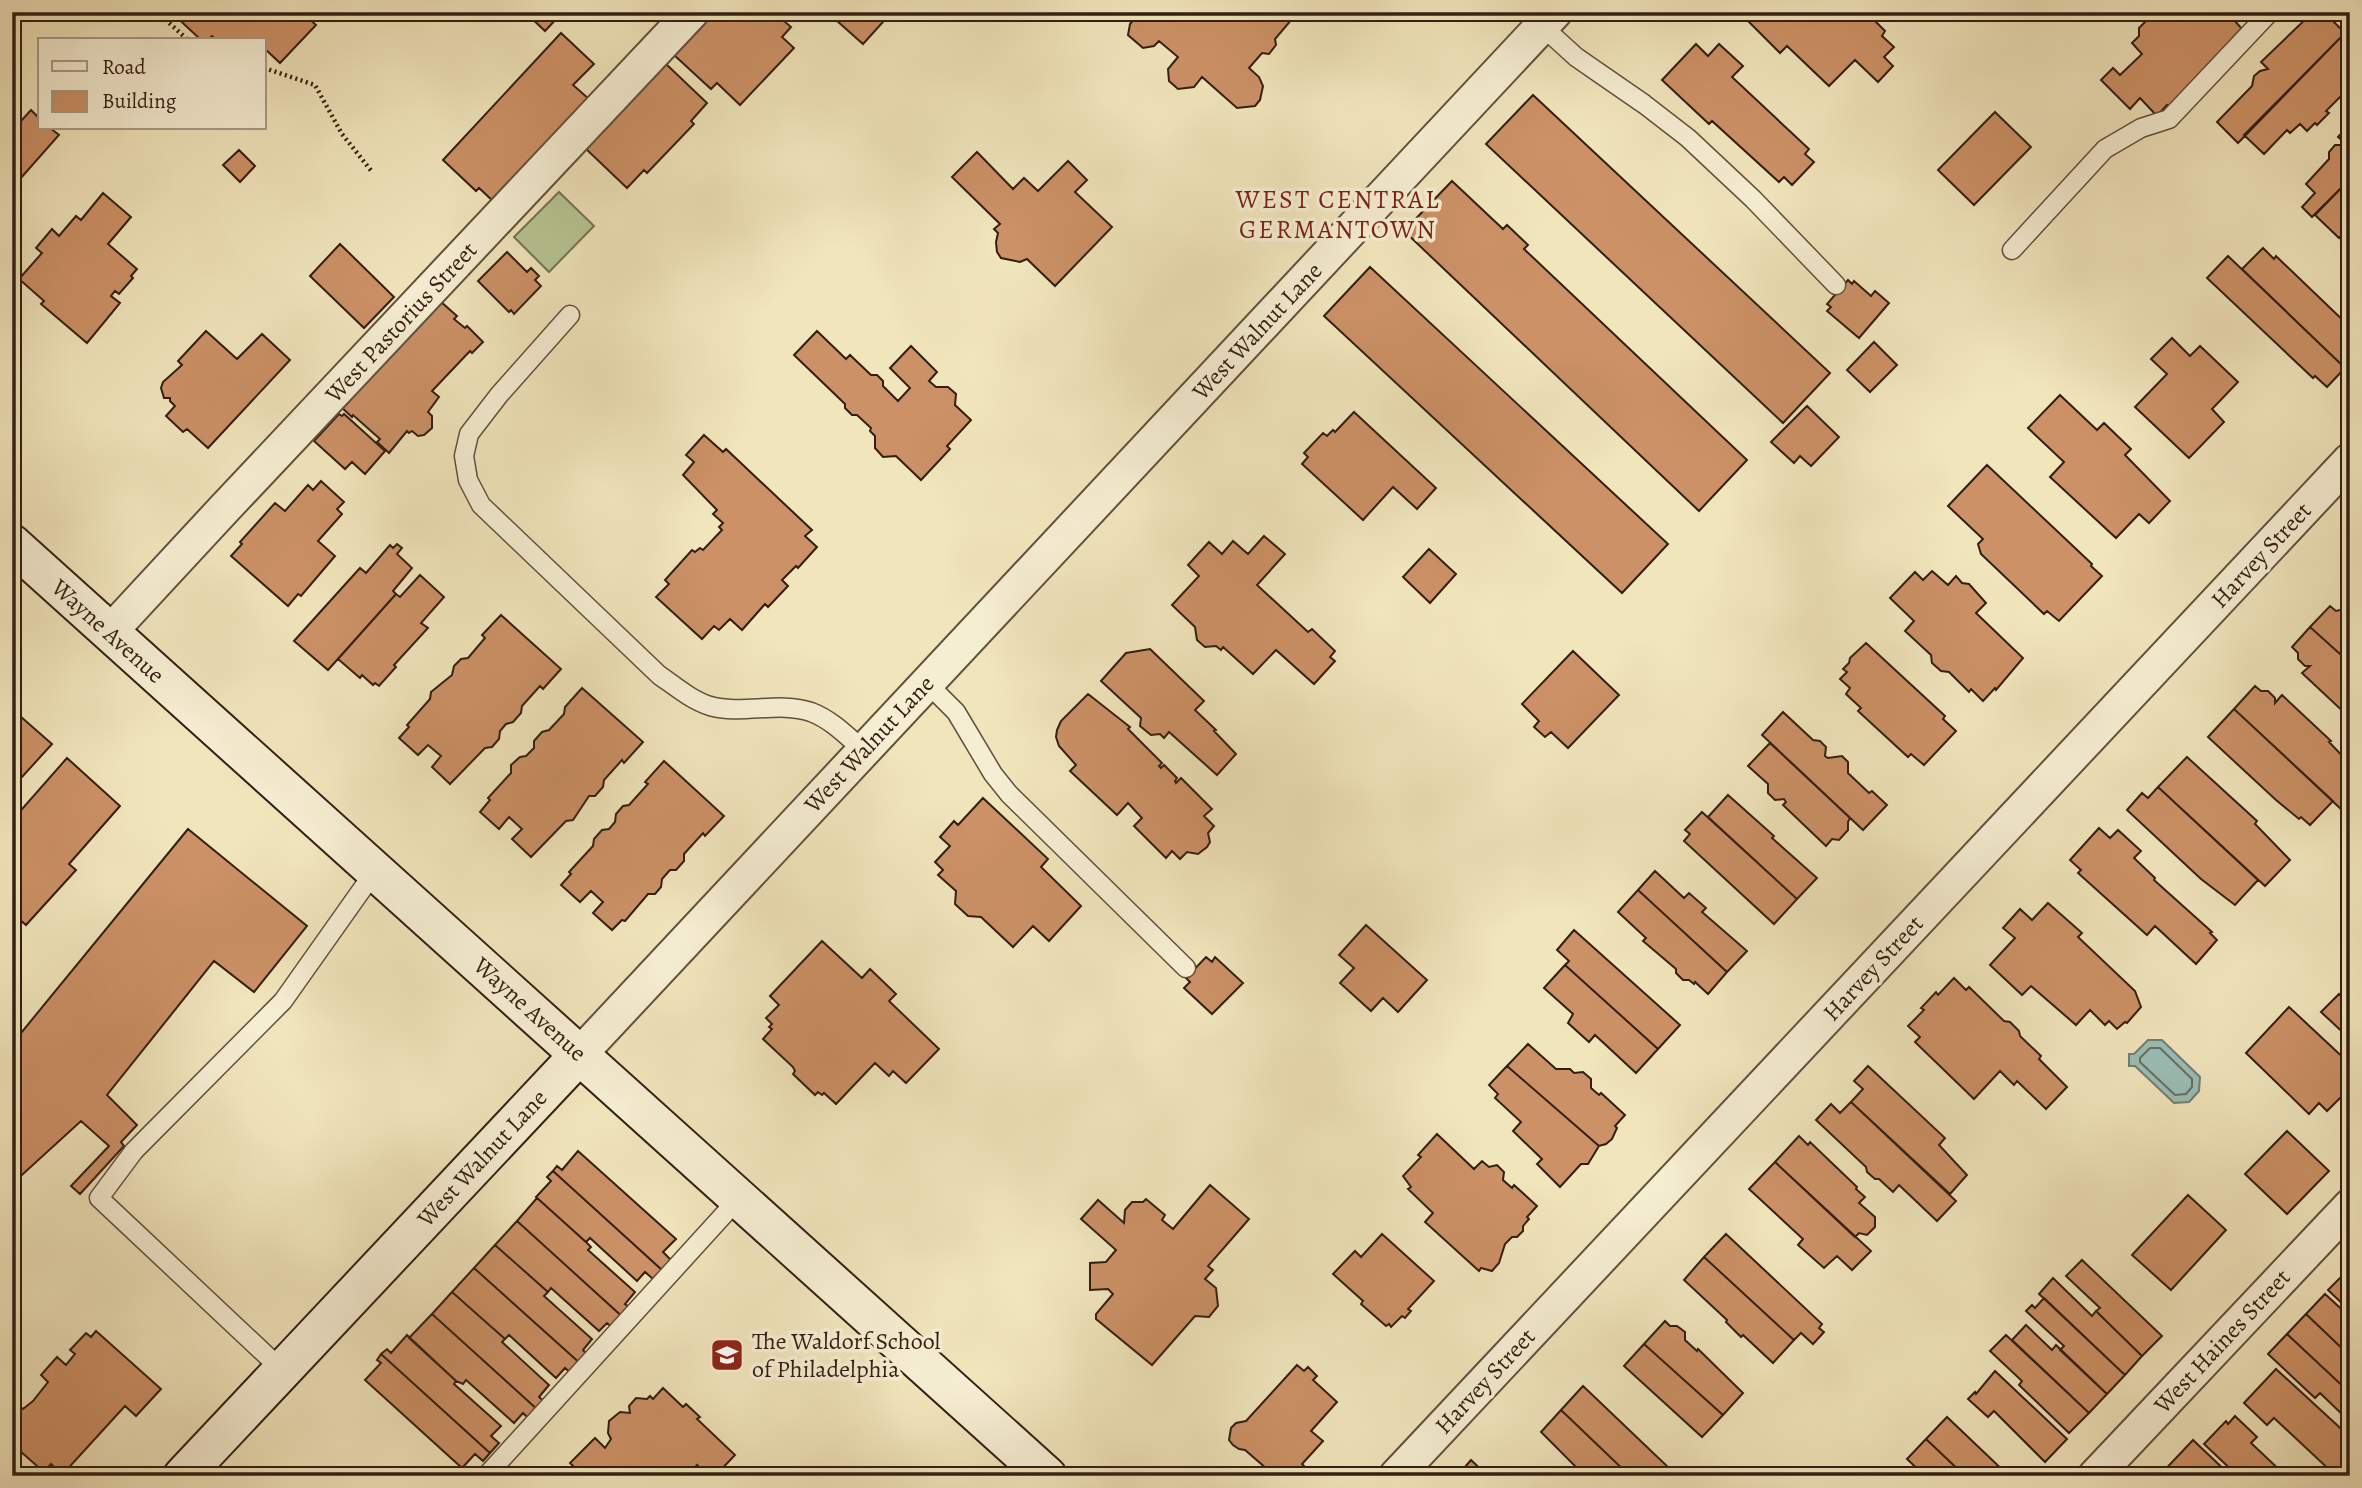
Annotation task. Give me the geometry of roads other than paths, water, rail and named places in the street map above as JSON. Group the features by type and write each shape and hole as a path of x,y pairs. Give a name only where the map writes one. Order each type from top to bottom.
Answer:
{"main road":[{"name":"Wayne Avenue","path":"12,544 1047,1476"},
{"name":"West Walnut Lane","path":"183,1476 580,1054"}],"street":[{"name":"West Pastorius Street","path":"110,632 692,12"},
{"name":"West Walnut Lane","path":"580,1054 1548,19"},
{"name":"Harvey Street","path":"1396,1476 2350,460"},
{"name":"West Haines Street","path":"2095,1476 2350,1206"}],"lane":[{"path":"2012,250 2105,149 2141,128 2169,119 2270,12"},
{"path":"1548,19 1576,57 1688,138 1753,199 1836,285"},
{"path":"570,315 468,434 464,456 468,480 481,505 659,675 686,695 710,706 790,708 810,712 830,721 863,750"},
{"path":"926,682 956,712 993,774 1009,794 1186,968"},
{"path":"282,1370 99,1198 134,1151 283,1001 374,870"},
{"path":"486,1476 739,1198"}],"water":[{"path":"2148,1040 2162,1040 2200,1077 2199,1091 2189,1102 2174,1103 2135,1066 2129,1066 2129,1054 2134,1054"}],"place":[{"name":"The Waldorf School of Philadelphia","path":"727,1355"}],"district":[{"name":"WEST CENTRAL GERMANTOWN","path":"1338,214"}]}
